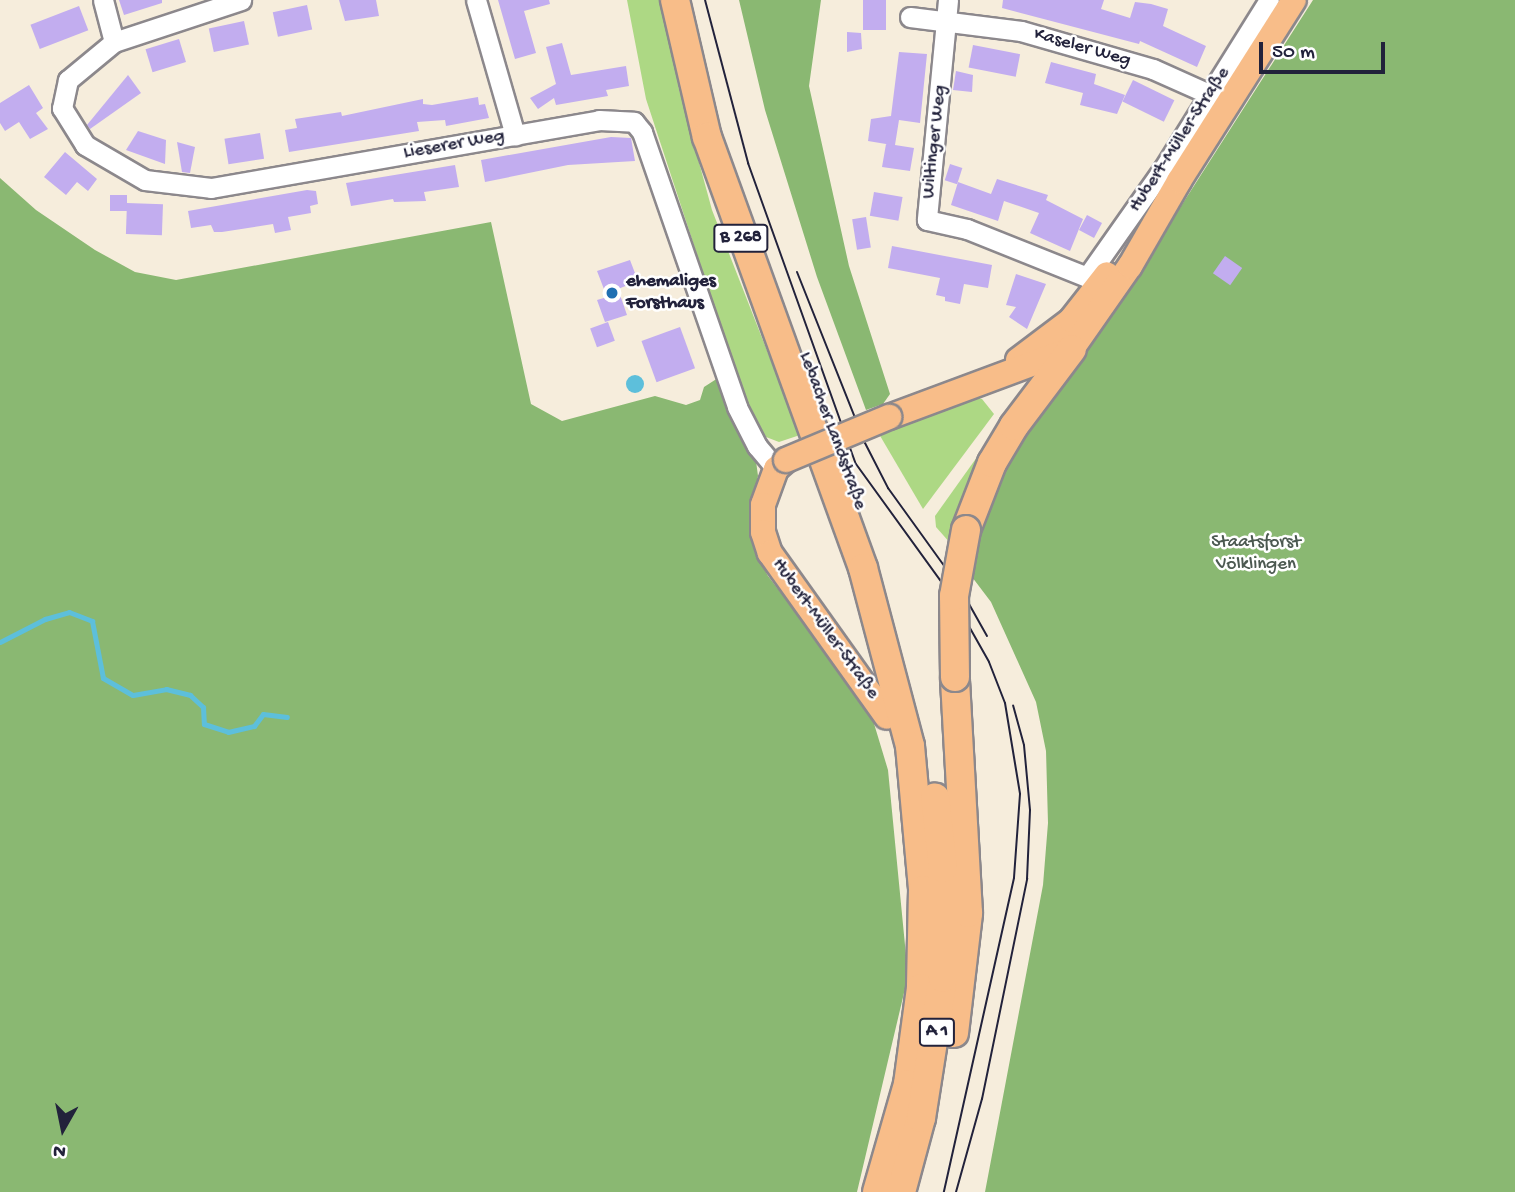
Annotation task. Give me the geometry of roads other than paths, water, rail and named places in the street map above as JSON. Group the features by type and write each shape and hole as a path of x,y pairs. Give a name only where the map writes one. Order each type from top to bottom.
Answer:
{"highway":[{"name":"Lebacher Landstraße","path":"675,0 707,137 863,569 910,746 920,829"},
{"name":"Lebacher Landstraße","path":"694,0 708,74 738,176 880,562 905,646 931,766 943,868"},
{"path":"903,1192 931,1125 962,987 968,913 955,677 954,596 967,530 992,463 1013,426 1072,349"},
{"path":"887,717 906,796 920,829"},
{"name":"A 1","path":"877,1192 908,1084 921,988 920,829"},
{"name":"A 1","path":"903,1192 936,1038 946,923 943,868"}],"main road":[{"name":"Hubert-Müller-Straße","path":"887,717 770,553 762,513 781,465 889,417 1072,349 1130,266 1179,181 1294,0"},
{"name":"Hubert-Müller-Straße","path":"978,383 1046,342 1094,280 1179,181"}],"street":[{"path":"103,0 114,42 241,0"},
{"path":"476,0 515,135"},
{"name":"Hubert-Müller-Straße","path":"1094,280 1269,0"},
{"path":"910,18 948,9"},
{"name":"Kaseler Weg","path":"948,9 1153,69 1211,95"},
{"name":"Wiltinger Weg","path":"948,9 926,220 967,229 1094,280"},
{"name":"Lieserer Weg","path":"114,42 68,80 62,108 85,145 145,180 211,188 515,135 624,119 642,132 737,407 757,446 781,465"}],"water":[{"path":"635,375 641,378 644,384 641,390 635,393 629,390 626,384 629,378"}],"waterway":[{"path":"0,642 45,619 69,612 92,621 103,678 133,695 166,689 190,695 203,707 204,724 228,732 254,726 263,714 287,717"}],"tram line":[{"path":"705,0 748,163 856,464 953,598 989,662 1005,703 1020,794 1014,878 944,1192"},
{"path":"797,272 865,443 888,488 960,588 987,636"},
{"path":"956,1192 982,1099 1027,879 1030,810 1024,745 1013,705"}],"place":[{"name":"ehemaliges Forsthaus","path":"612,293"}],"park label":[{"name":"Staatsforst Völklingen","path":"1256,554"}]}
